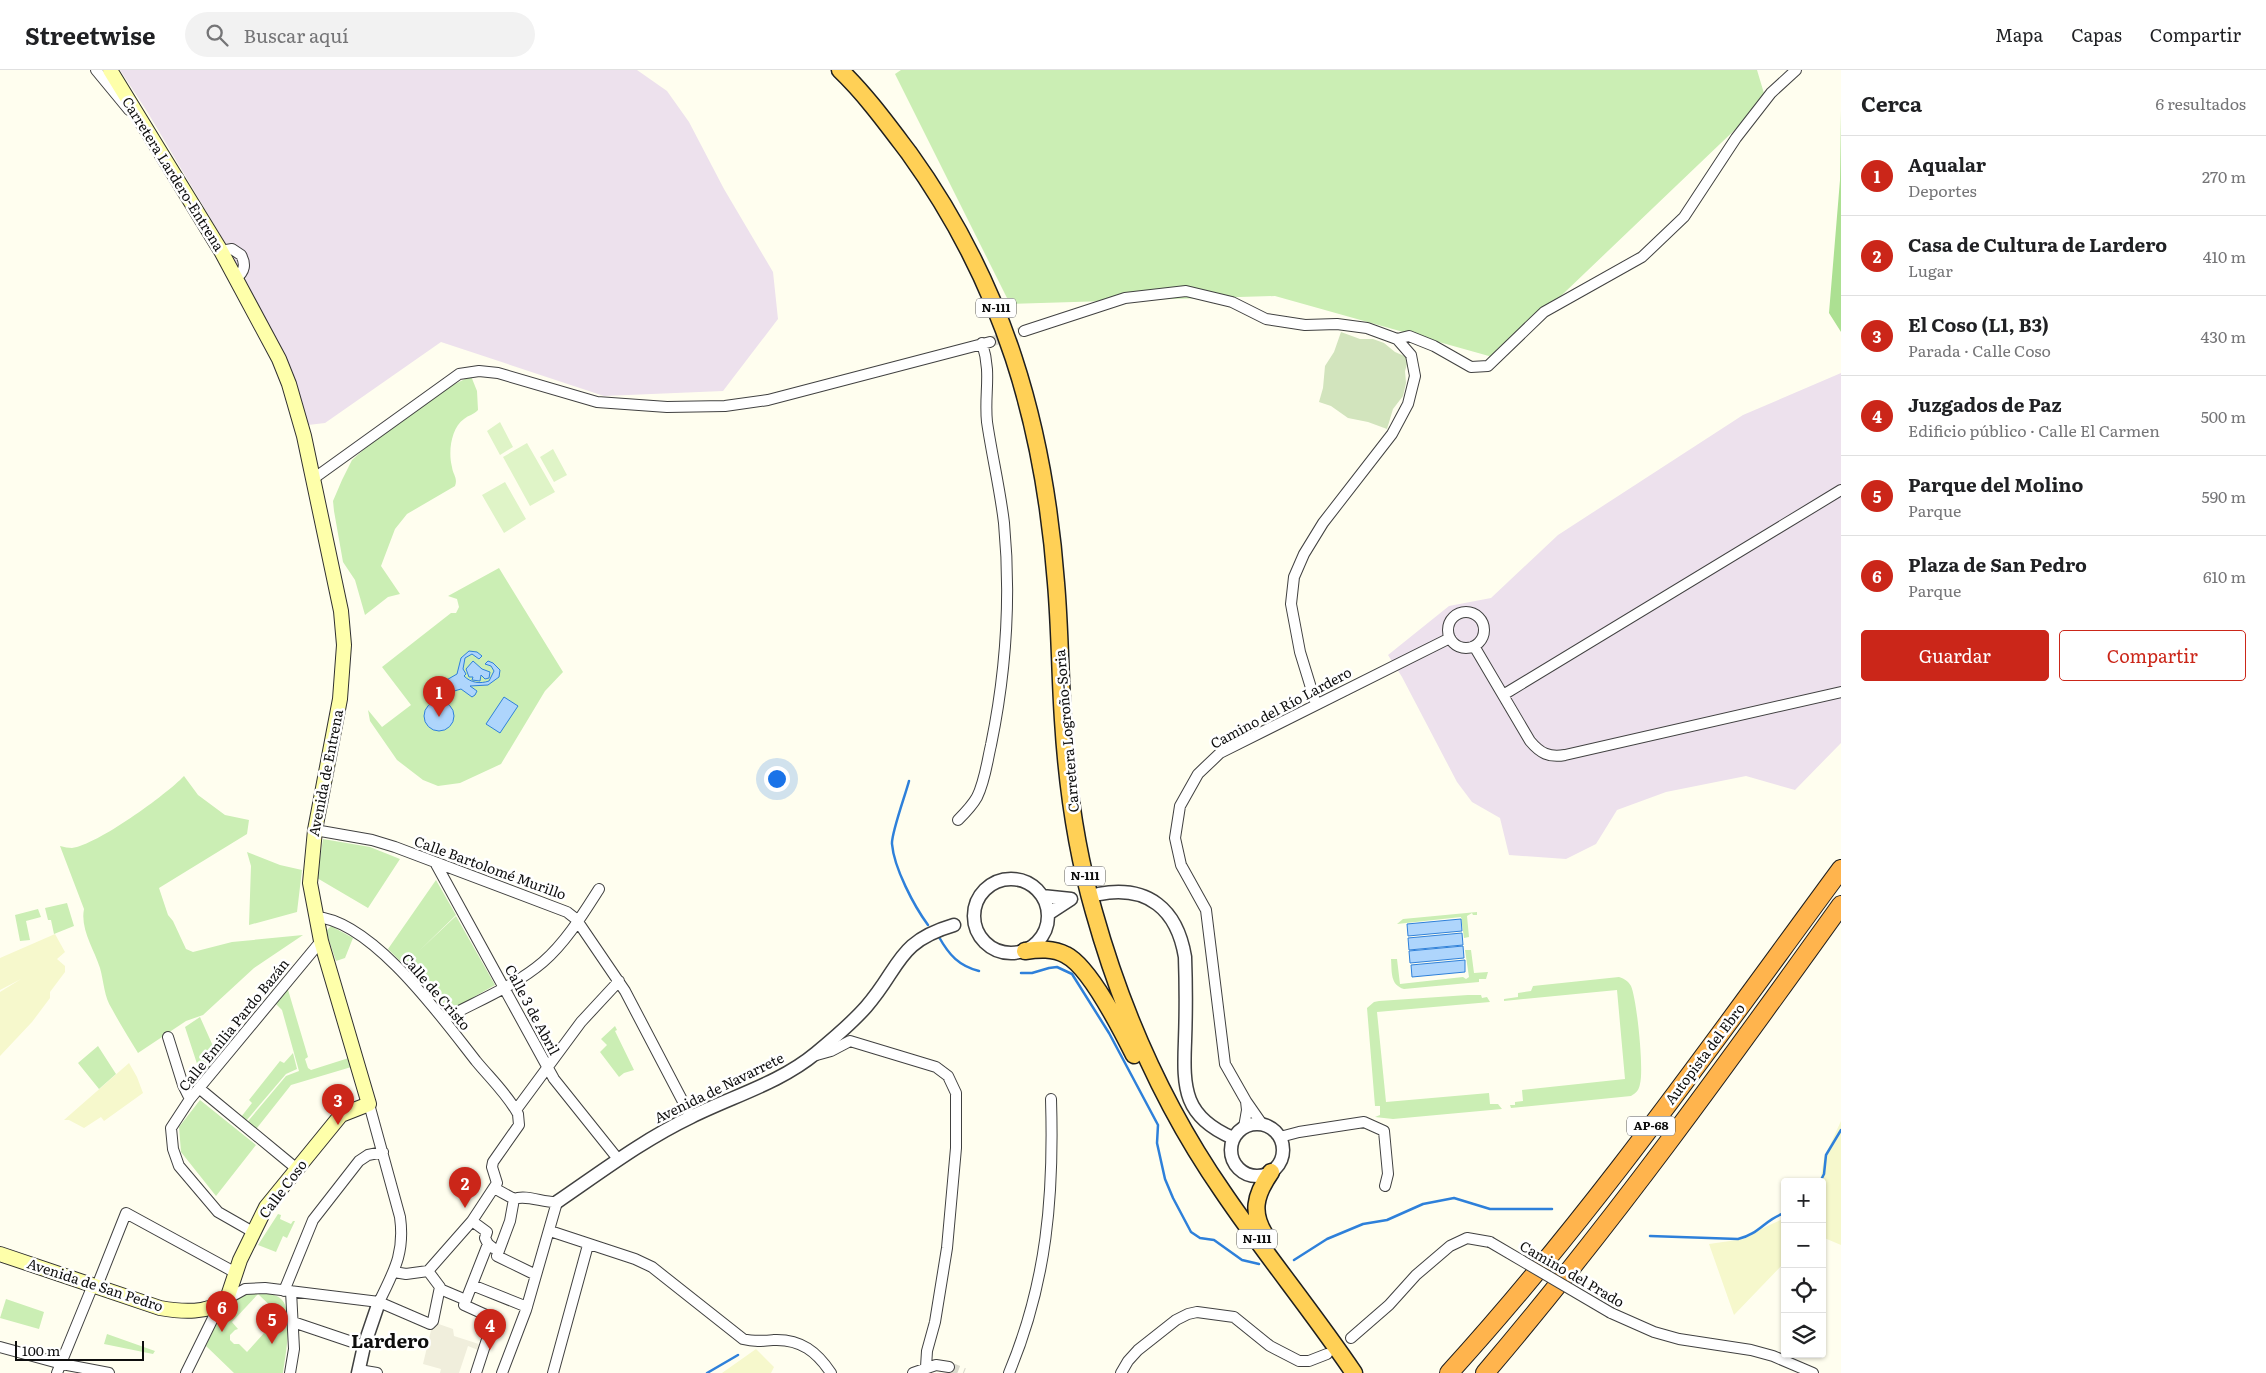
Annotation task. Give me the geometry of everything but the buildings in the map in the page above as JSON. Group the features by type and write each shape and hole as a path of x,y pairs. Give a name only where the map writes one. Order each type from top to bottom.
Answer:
{"highway":[{"name":"Carretera Logroño-Soria","path":"840,70 889,127 948,213 984,280 1010,346 1031,413 1049,508 1057,586 1068,773 1077,839 1092,907 1112,974 1150,1065 1179,1122 1221,1189 1325,1330 1354,1373"},
{"name":"Autopista del Ebro","path":"1449,1373 1501,1316 1580,1218 1841,869"},
{"name":"Autopista del Ebro","path":"1485,1373 1552,1293 1656,1158 1732,1057 1841,905"},
{"path":"1025,951 1052,950 1066,954 1083,969 1124,1034 1177,1135 1195,1161 1221,1189"},
{"path":"1271,1172 1258,1194 1256,1204 1257,1221 1265,1236 1311,1300 1325,1330"}],"main road":[{"name":"Carretera Lardero-Entrena","path":"110,70 236,278"},
{"name":"Avenida de Entrena","path":"236,278 279,359 290,384 313,479 341,612 344,645 340,699 314,830 310,878 321,942 369,1104"},
{"name":"Calle Coso","path":"224,1302 253,1232 266,1207 340,1115 369,1104"},
{"name":"Avenida de San Pedro","path":"0,1254 149,1305 171,1310 203,1310 224,1302"}],"street":[{"path":"96,70 109,88 143,125"},
{"path":"1397,339 1409,336 1434,346 1471,367 1488,366 1544,312 1642,257 1684,217 1736,138 1771,93 1796,70"},
{"path":"1024,331 1125,298 1186,291 1232,302 1266,319 1306,325 1337,324 1367,328 1397,339 1411,355 1415,376 1408,404 1392,434 1323,523 1304,554 1294,577 1291,604 1300,652 1316,704"},
{"path":"313,479 459,374 479,370 498,373 597,402 667,407 725,406 768,400 986,342 988,423 1000,490 1004,526 1007,592 1006,634 999,701 982,784 972,805 958,820"},
{"path":"1503,695 1841,490"},
{"path":"1462,612 1475,614 1483,624 1483,636 1474,646 1463,648 1450,638 1449,625 1456,615 1462,612"},
{"name":"Camino del Río Lardero","path":"1262,1124 1246,1101 1225,1064 1206,910 1181,865 1175,838 1180,806 1198,774 1220,753 1450,638"},
{"path":"1474,646 1537,750 1556,756 1841,692"},
{"name":"Calle Bartolomé Murillo","path":"314,830 372,840 567,912 579,922 620,981 690,1117"},
{"name":"Calle 3 de Abril","path":"436,864 558,1086 618,1159"},
{"path":"954,925 974,910 983,891 1001,880 1014,879 1027,883 1042,896 1048,914 1044,934 1035,945 1025,951 1009,954 995,951 984,942 975,928 974,910"},
{"path":"444,1019 504,987 543,962 579,922 599,889"},
{"path":"1099,894 1130,892 1149,898 1161,906 1174,920 1182,938 1185,957 1184,1085 1193,1108 1200,1118 1214,1129 1234,1138"},
{"path":"1042,896 1076,898 1048,914"},
{"name":"Calle de Cristo","path":"316,917 332,919 341,923 380,950 405,974 444,1019 516,1110"},
{"path":"954,925 975,928"},
{"name":"Avenida de Navarrete","path":"557,1202 618,1159 690,1117 788,1072 812,1056 866,1007 912,944 934,931 954,925"},
{"name":"Calle Emilia Pardo Bazán","path":"253,1232 218,1212 184,1172 175,1159 171,1128 190,1099 321,942"},
{"path":"394,1272 406,1274 428,1271 472,1221 496,1183 492,1167 493,1162 519,1125 516,1110 581,1022 620,981"},
{"path":"168,1037 183,1085 190,1099"},
{"path":"812,1056 831,1052 850,1041 936,1067 948,1076 956,1093 956,1148 947,1248 935,1322 926,1351 926,1367"},
{"path":"200,1089 297,1169"},
{"path":"1009,1373 1022,1341 1040,1278 1048,1227 1052,1180 1051,1099"},
{"path":"1244,1127 1247,1110 1246,1101"},
{"name":"Avenida de Entrena","path":"369,1104 403,1234 402,1246 394,1272 379,1302"},
{"path":"1280,1137 1299,1132 1364,1122 1384,1131 1388,1174 1385,1186"},
{"path":"1262,1124 1274,1130 1280,1137 1283,1146 1282,1156 1278,1165 1271,1172 1252,1176 1239,1169 1233,1162 1231,1152 1234,1138 1244,1127 1262,1124"},
{"path":"290,1373 294,1349 293,1322 287,1291 313,1220 359,1161 368,1155 383,1152"},
{"path":"492,1191 514,1198 521,1197 545,1202 557,1202 536,1276 502,1373"},
{"path":"514,1198 510,1220 497,1256 536,1276"},
{"path":"60,1369 126,1214 236,1273"},
{"path":"472,1221 487,1232 485,1238 488,1244 498,1250"},
{"path":"550,1231 635,1259 652,1267 743,1339 756,1342 788,1340 797,1342 818,1356 832,1373"},
{"name":"Camino del Prado","path":"1351,1338 1389,1305 1416,1275 1450,1246 1467,1238 1490,1242 1611,1313 1654,1332 1679,1339 1751,1350 1773,1356 1813,1373"},
{"path":"465,1302 488,1244"},
{"path":"553,1373 588,1245"},
{"path":"186,1373 224,1302 237,1292 250,1288 379,1302 432,1323 440,1288 438,1282 428,1271"},
{"path":"472,1285 526,1307"},
{"path":"440,1288 486,1315 492,1324 476,1373"},
{"path":"377,1373 358,1372 364,1346 379,1302"},
{"path":"1121,1373 1128,1361 1138,1350 1176,1320 1197,1312 1234,1316 1270,1346 1299,1361 1309,1361 1327,1354"},
{"path":"293,1322 364,1346"},
{"path":"0,1347 60,1369 109,1373"},
{"path":"913,1373 936,1365 949,1367"}],"shaded area":[{"path":"120,70 637,70 667,91 689,122 724,189 773,272 778,319 723,391 604,396 441,342 325,423 308,425 292,370 224,241 148,113"},
{"path":"1841,373 1841,743 1795,790 1746,776 1666,792 1617,810 1596,844 1566,859 1509,855 1500,818 1472,802 1457,782 1402,677 1388,655 1449,606 1491,598 1558,535 1743,415"},
{"path":"433,1322 453,1329 454,1336 485,1346 483,1352 468,1346 459,1373 440,1373 441,1369 423,1364"}],"green space":[{"path":"901,70 1757,70 1766,100 1496,358 1275,296 1010,304 895,74"},
{"path":"1841,110 1841,332 1829,313 1840,180"},
{"path":"1341,332 1360,339 1373,339 1384,343 1395,352 1409,358 1405,371 1406,383 1403,396 1393,409 1387,429 1368,422 1348,418 1331,406 1319,402 1323,388 1325,366 1334,352"},
{"path":"471,376 477,391 478,410 460,423 453,434 450,454 456,479 455,486 407,514 395,529 381,566 400,594 388,597 365,615 355,580 343,562 334,511 333,501 342,480 352,460 370,444 441,391"},
{"path":"500,422 513,447 500,455 487,431"},
{"path":"527,443 555,492 530,506 503,457"},
{"path":"553,449 567,475 554,482 540,457"},
{"path":"505,482 526,519 504,533 482,495"},
{"path":"499,568 563,672 545,691 501,764 460,783 438,786 423,780 397,760 370,721 368,710 382,727 411,705 382,667 451,613 456,613 459,607 457,599 448,596"},
{"path":"184,776 198,795 225,815 249,820 247,834 159,888 168,915 173,921 186,949 193,952 232,942 303,935 254,968 203,1015 186,1021 138,1053 107,1000 100,968 84,924 84,909 60,846 72,848 83,845 114,829 147,806"},
{"path":"323,839 370,847 400,859 368,908 317,878"},
{"path":"247,852 280,865 302,870 297,912 249,925 251,866"},
{"path":"436,880 456,915 419,951 456,916 495,985 446,1013 444,1006 406,968 408,963 404,960 400,961 388,949"},
{"path":"67,903 74,926 54,934 51,920 48,920 45,908"},
{"path":"38,909 41,917 26,921 30,940 20,941 15,915"},
{"path":"1477,912 1477,915 1472,913 1467,916 1469,937 1464,938 1461,917 1397,924 1403,919"},
{"path":"331,926 353,938 345,958 336,961 326,931"},
{"path":"55,934 65,952 57,959 65,966 65,972 50,992 50,998 32,1022 0,1056 0,992 21,979 0,990 0,958"},
{"path":"1465,950 1471,950 1474,973 1488,972 1486,979 1479,979 1479,982 1404,989 1399,987 1394,981 1391,959 1397,959 1400,984 1463,977 1466,979 1469,977"},
{"path":"1619,977 1626,980 1631,986 1635,1005 1641,1065 1640,1084 1637,1091 1631,1096 1511,1108 1510,1105 1515,1105 1515,1102 1523,1101 1522,1090 1625,1079 1617,990 1504,1001 1504,999 1518,997 1518,993 1531,991 1533,986"},
{"path":"286,983 308,1057 305,1059 308,1068 311,1070 355,1056 358,1065 291,1085 253,1133 244,1126 286,1076 299,1071 282,1010 272,1000"},
{"path":"1481,995 1482,998 1487,997 1490,1002 1377,1012 1386,1102 1489,1093 1490,1104 1498,1104 1502,1109 1393,1119 1375,1117 1380,1115 1380,1106 1375,1106 1367,1008 1374,1002 1379,1001"},
{"path":"200,1017 217,1055 221,1059 205,1079 201,1076 185,1027"},
{"path":"615,1026 617,1030 615,1031 634,1070 624,1073 619,1077 600,1052 607,1045 601,1039"},
{"path":"98,1046 116,1074 99,1089 78,1063"},
{"path":"293,1053 297,1069 286,1074 246,1121 241,1117 252,1103 249,1100 280,1061 284,1063"},
{"path":"129,1063 143,1093 104,1121 101,1117 84,1128 69,1120 64,1120"},
{"path":"200,1100 256,1145 216,1196 181,1152 179,1127"},
{"path":"1841,1121 1841,1245 1826,1239 1826,1178 1821,1178 1824,1158"},
{"path":"278,1214 281,1215 280,1219 291,1224 295,1221 287,1238 283,1236 276,1252 258,1245"},
{"path":"1781,1220 1781,1266 1734,1315 1709,1244 1744,1239"},
{"path":"268,1293 281,1299 286,1306 288,1335 283,1373 234,1373 206,1346 221,1314 233,1301 248,1294","holes":["258,1294 280,1315 247,1352 239,1344 234,1344 230,1340 230,1335 238,1329 232,1322"]},
{"path":"6,1299 44,1312 39,1329 0,1318"},
{"path":"107,1334 155,1351 153,1354 104,1344"},
{"path":"756,1349 774,1367 771,1373 722,1373"}],"water":[{"path":"469,651 477,652 482,656 479,659 472,654 465,658 463,669 466,674 464,676 476,682 489,681 494,671 491,666 485,664 488,661 500,670 499,677 488,685 470,686 477,691 472,697 461,689 451,692 444,690 443,682 457,674 461,658"},
{"path":"473,661 482,669 490,672 489,678 485,679 481,675 480,681 472,680 473,677 469,677 466,669"},
{"path":"504,697 518,706 500,733 486,724"},
{"path":"439,701 450,705 454,716 450,727 439,731 428,727 424,716 428,705"},
{"path":"1461,919 1462,931 1408,936 1407,924"},
{"path":"1462,933 1463,945 1409,950 1408,938"},
{"path":"1463,946 1464,958 1410,963 1409,951"},
{"path":"1465,960 1465,972 1412,977 1411,965"}],"waterway":[{"path":"909,781 896,823 892,844 897,864 906,886 928,925"},
{"path":"939,937 955,959 979,971"},
{"path":"1021,973 1032,973 1057,967 1072,974 1109,1033 1158,1125 1157,1143 1165,1179 1191,1232 1200,1238 1214,1240 1242,1260 1259,1264"},
{"path":"1822,1178 1826,1155 1841,1130"},
{"path":"1294,1260 1327,1239 1363,1224 1387,1220 1423,1204 1454,1198 1490,1209 1552,1209"},
{"path":"1650,1236 1738,1239 1752,1234 1781,1214"},
{"path":"707,1373 738,1355"}],"tunnel":[{"path":"990,342 1024,331"},
{"path":"949,1367 964,1373"}],"place":[{"name":"Aqualar","path":"439,717"},
{"name":"El Coso (L1, B3)","path":"338,1125"},
{"name":"Casa de Cultura de Lardero","path":"465,1208"},
{"name":"Plaza de San Pedro","path":"222,1332"},
{"name":"Parque del Molino","path":"272,1344"},
{"name":"Juzgados de Paz","path":"490,1350"}],"district":[{"name":"Lardero","path":"390,1341"}]}
